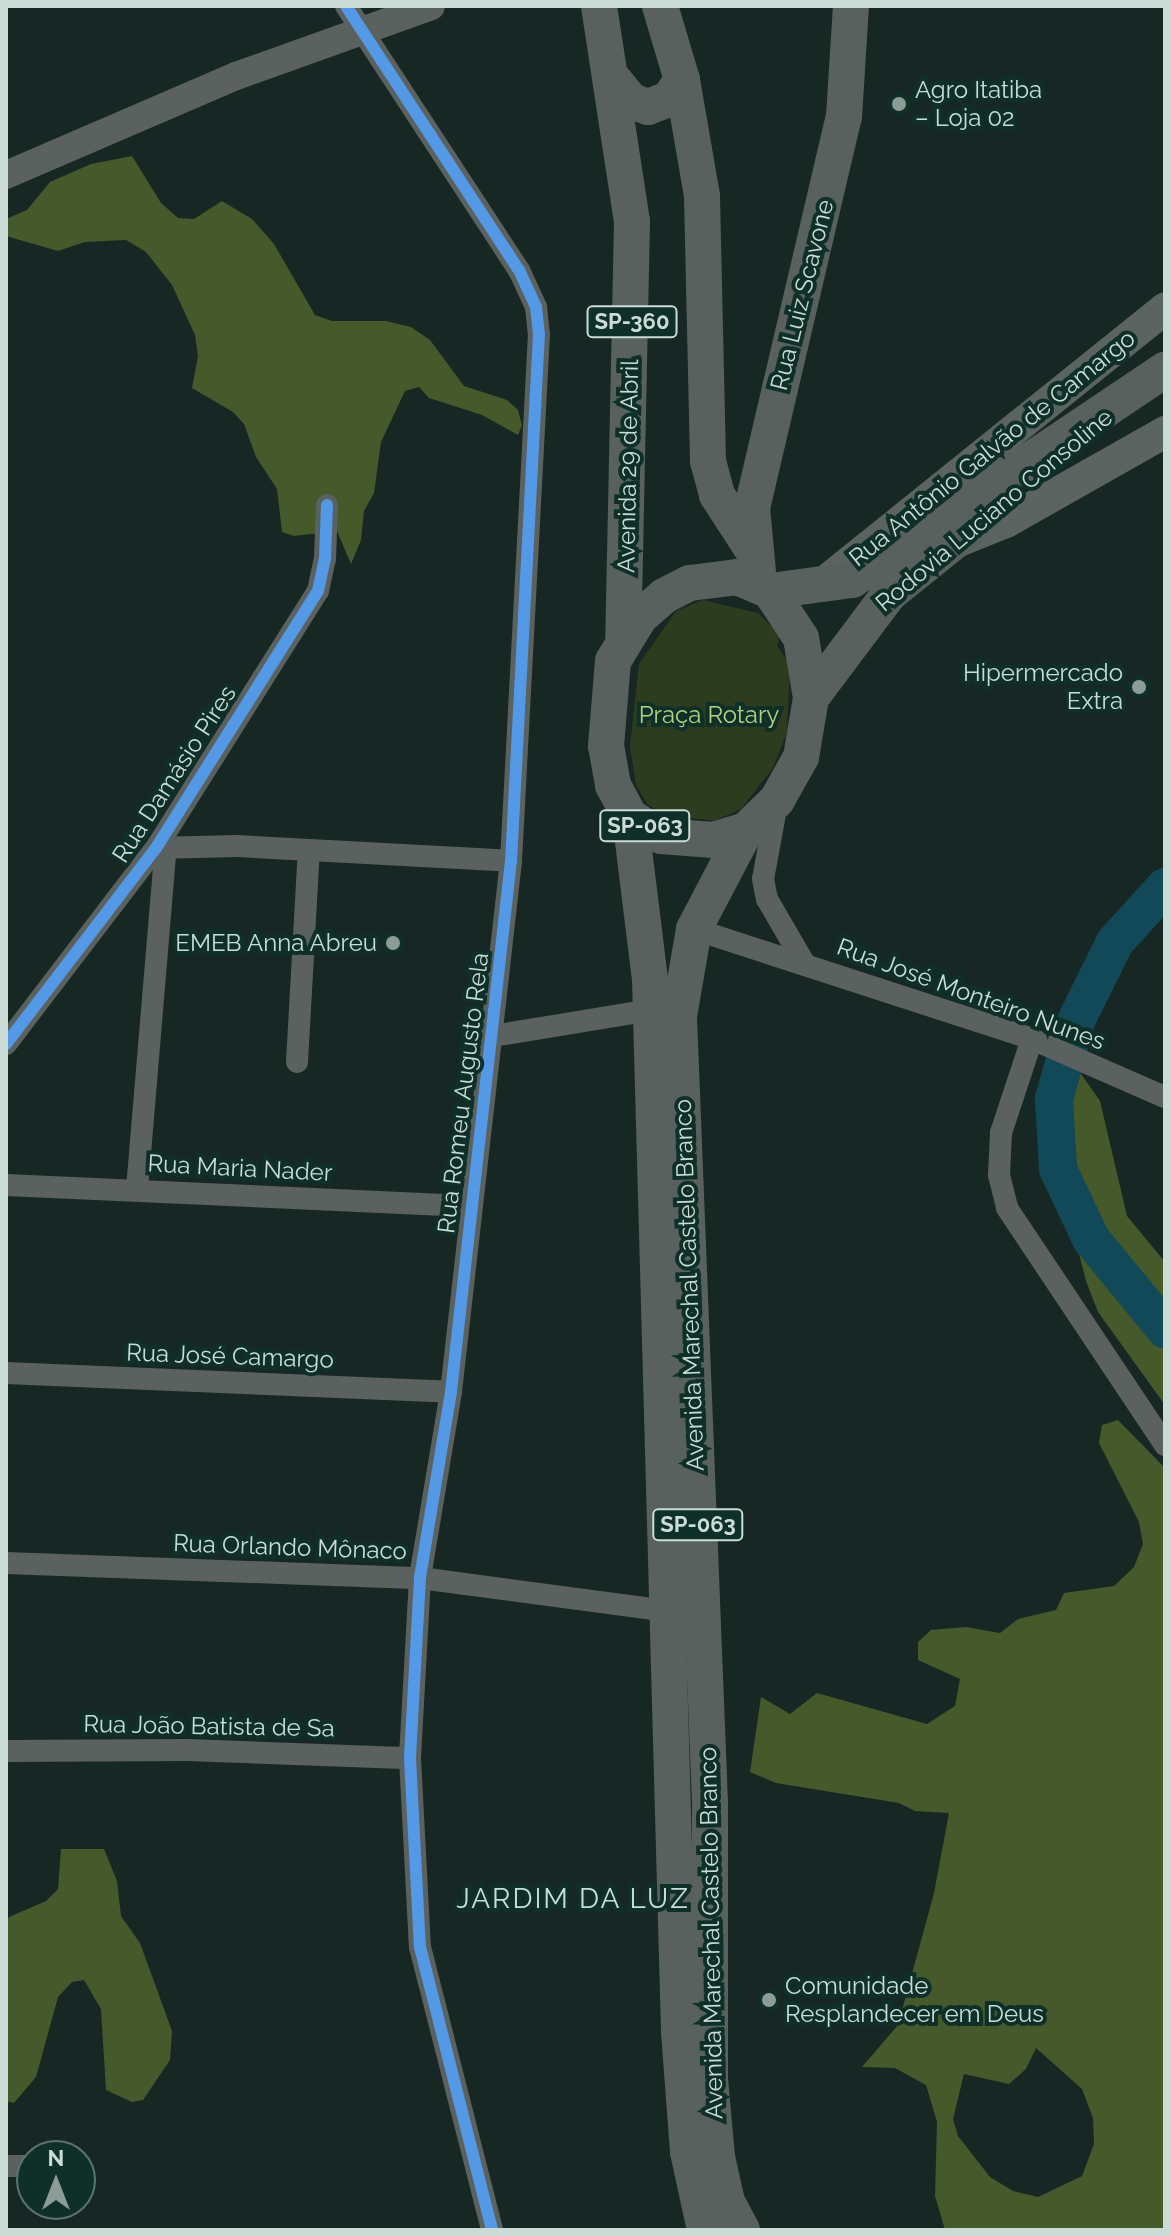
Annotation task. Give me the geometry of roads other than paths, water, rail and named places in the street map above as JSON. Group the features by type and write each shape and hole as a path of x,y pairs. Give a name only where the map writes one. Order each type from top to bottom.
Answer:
{"main road":[{"path":"660,6 682,80 702,196 708,461 717,495 761,575"},
{"name":"Rua Luiz Scavone","path":"761,575 752,508 759,466 844,117 851,6"},
{"name":"Avenida 29 de Abril","path":"597,8 615,81 632,221 623,641"},
{"path":"615,81 631,101 648,107 669,99 682,80"},
{"name":"Rua Antônio Galvão de Camargo","path":"819,587 1165,308"},
{"name":"Rodovia Luciano Consoline","path":"761,575 819,587 852,580 892,557 1086,421 1122,401 1165,370"},
{"name":"Rodovia Luciano Consoline","path":"811,698 889,594 1091,433 1122,401"},
{"path":"954,543 1006,522 1165,432"},
{"name":"SP-063","path":"761,575 801,638 811,698 801,757 777,800 746,830 713,840 687,841 661,836 630,817 613,785 606,746 611,676 623,641 664,596 690,583 761,575"},
{"name":"Avenida Marechal Castelo Branco","path":"630,817 645,903 650,1010 679,2032 688,2152 705,2230"},
{"name":"Avenida Marechal Castelo Branco","path":"742,2230 727,2202 717,2157 710,2078 710,1803 679,1016 694,929 746,830"}],"street":[{"name":"Rua Romeu Augusto Rela","path":"346,6 460,174 536,307 538,371 511,861 451,1392 420,1578 410,1758 420,1947 492,2230"},
{"path":"6,175 236,76 431,6"},
{"name":"Rua Damásio Pires","path":"6,1044 161,847 318,591 325,559 327,505"},
{"name":"Rua José Monteiro Nunes","path":"777,800 763,879 771,908 803,961"},
{"path":"137,1189 161,847 309,850 511,861"},
{"path":"297,1062 309,850"},
{"name":"Rua José Monteiro Nunes","path":"694,929 780,960 803,961 1032,1039 1165,1097"},
{"path":"493,1036 650,1010"},
{"path":"1032,1039 1001,1133 999,1175 1007,1208 1165,1445"},
{"name":"Rua Maria Nader","path":"6,1185 472,1206"},
{"name":"Rua José Camargo","path":"6,1373 451,1392"},
{"name":"Rua Orlando Mônaco","path":"6,1563 420,1578 667,1611"},
{"name":"Rua João Batista de Sa","path":"6,1751 410,1758"}],"waterway":[{"path":"1165,887 1115,942 1076,1021 1054,1099 1058,1169 1091,1239 1165,1329"}],"place":[{"name":"Agro Itatiba – Loja 02","path":"899,104"},
{"name":"Hipermercado Extra","path":"1139,687"},
{"name":"EMEB Anna Abreu","path":"393,943"},
{"name":"Comunidade Resplandecer em Deus","path":"769,2000"}],"district":[{"name":"JARDIM DA LUZ","path":"573,1899"}],"park label":[{"name":"Praça Rotary","path":"709,715"}]}
